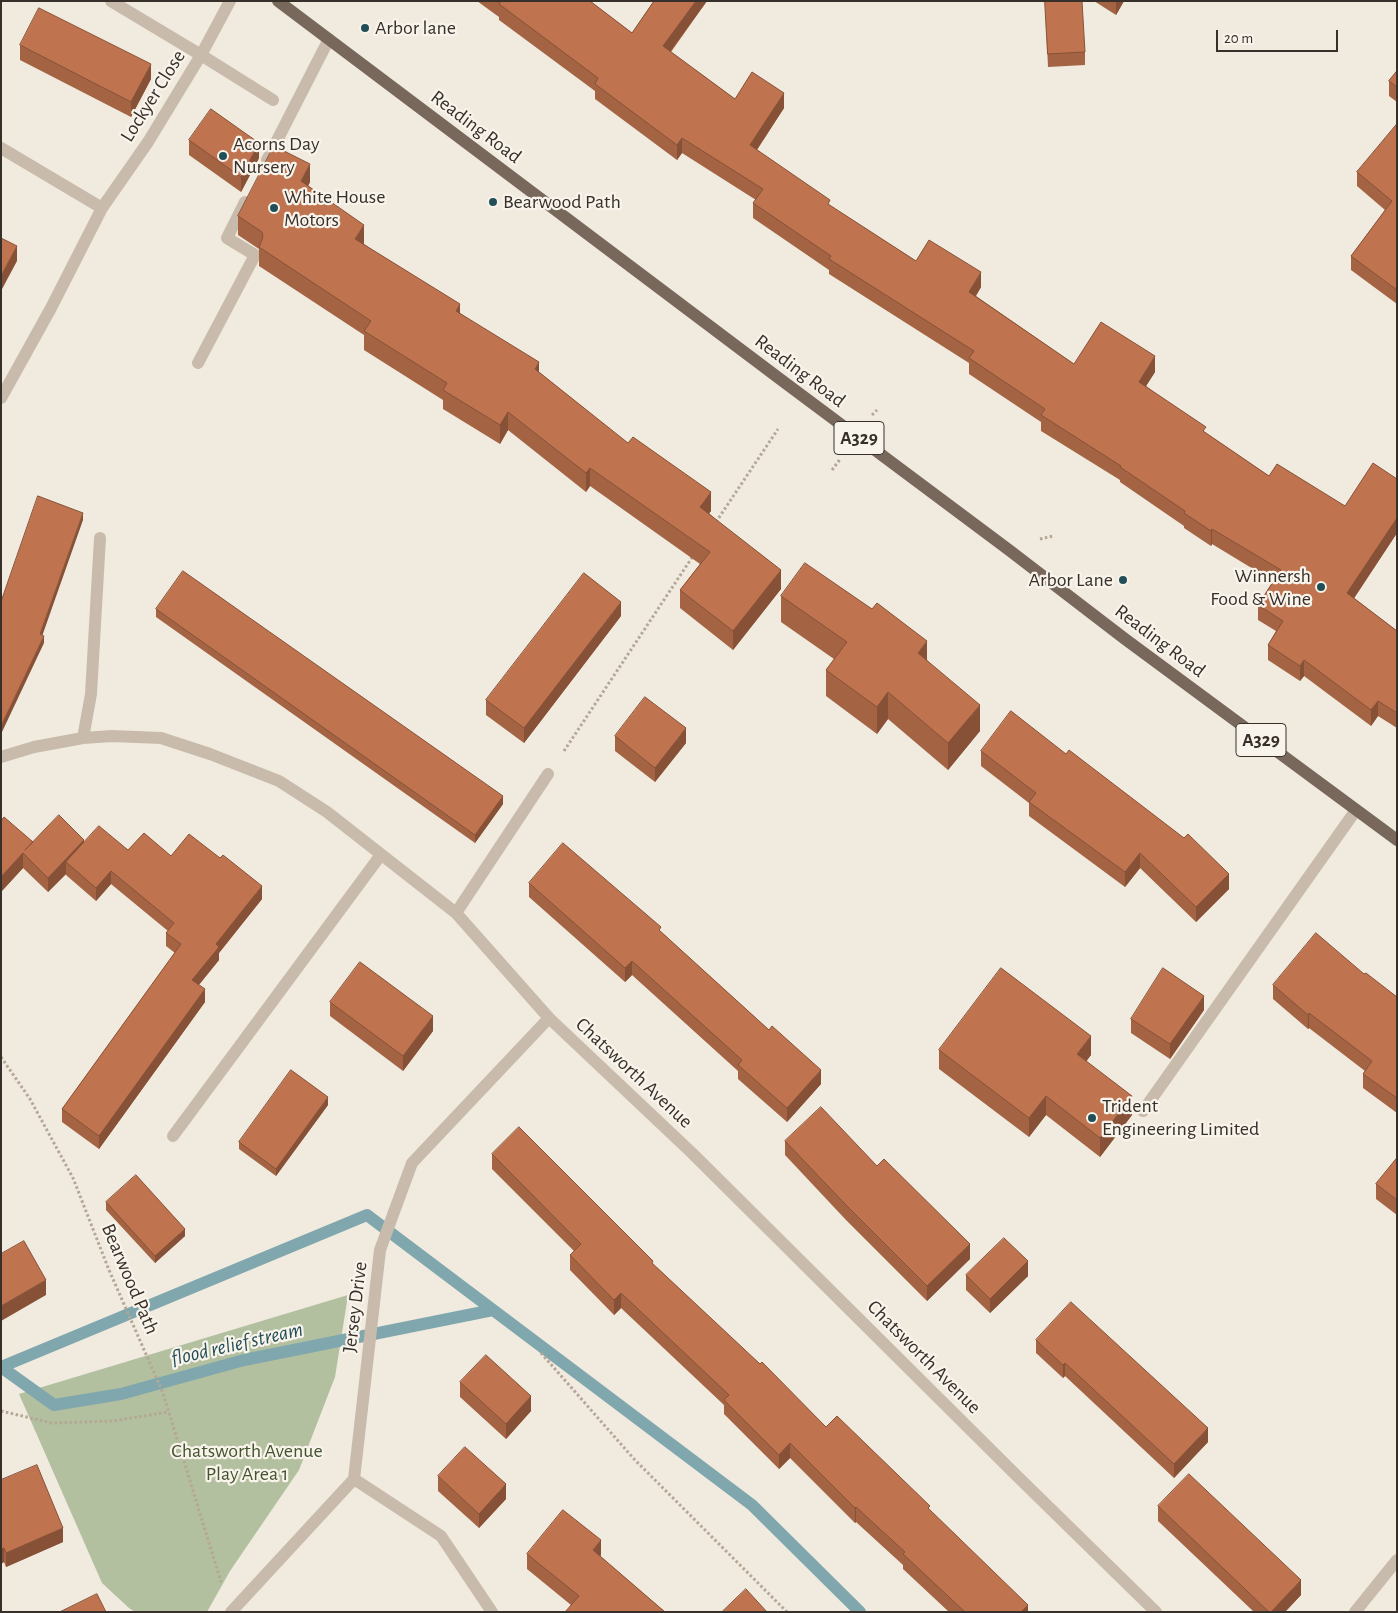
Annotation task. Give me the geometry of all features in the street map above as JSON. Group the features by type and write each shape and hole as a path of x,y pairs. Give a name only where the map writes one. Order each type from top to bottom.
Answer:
{"main road":[{"name":"Reading Road","path":"278,1 1125,639 1397,840"}],"street":[{"path":"111,1 273,100"},
{"name":"Lockyer Close","path":"1,398 51,308 102,208 148,142 201,55 230,1"},
{"path":"263,169 329,39"},
{"path":"1,148 102,208"},
{"path":"198,363 255,255 227,238 249,195"},
{"path":"83,738 91,694 100,538"},
{"name":"Chatsworth Avenue","path":"1,757 34,747 83,738 112,736 161,738 210,754 279,781 327,812 380,856 456,913 549,1018 692,1153 1156,1612"},
{"path":"456,913 548,774"},
{"path":"1143,1111 1356,810"},
{"path":"173,1136 380,856"},
{"name":"Jersey Drive","path":"354,1479 380,1250 412,1163 549,1018"},
{"path":"231,1612 354,1479 441,1536 492,1612"},
{"path":"1355,1612 1397,1560"}],"path":[{"path":"713,527 778,428"},
{"path":"548,774 696,552"},
{"name":"Bearwood Path","path":"1,1057 30,1099 73,1178 109,1270 163,1394 221,1583"},
{"path":"541,1353 634,1459 787,1612"},
{"path":"1,1410 52,1423 113,1421 168,1412"}],"green space":[{"name":"Chatsworth Avenue Play Area 1","path":"348,1295 335,1377 299,1470 230,1571 207,1612 135,1612 129,1608 102,1583 19,1394"}],"building":[{"path":"497,1 590,1 632,33 654,1 696,1 663,46 735,99 752,72 784,93 750,145 830,200 828,204 916,261 929,240 981,272 969,292 1074,364 1101,322 1155,356 1139,382 1206,427 1203,431 1269,476 1277,464 1345,506 1373,463 1397,479 1397,518 1347,593 1397,631 1397,713 1378,701 1371,710 1304,660 1300,666 1268,645 1283,621 1258,605 1281,570 1212,529 1211,531 1121,466 1041,415 1045,409 969,358 974,351 829,259 831,256 753,203 763,189 682,138 677,145 595,84 598,78"},
{"path":"1045,1 1082,1 1085,52 1048,54"},
{"path":"39,8 151,64 131,102 20,45"},
{"path":"1397,71 1397,87 1389,81"},
{"name":"Acorns Day Nursery","path":"211,109 259,143 241,177 189,140"},
{"path":"1397,124 1397,290 1351,256 1392,201 1357,172"},
{"path":"274,146 310,164 301,181 364,225 355,239 460,304 456,311 539,362 535,369 628,443 633,437 711,492 700,507 781,570 733,631 680,590 710,552 590,468 586,473 508,412 500,425 443,390 447,383 364,331 371,321 259,247 263,237 262,232 238,216"},
{"path":"1,238 17,246 1,276"},
{"path":"38,496 83,513 40,634 44,636 1,724 1,602"},
{"path":"805,563 872,609 877,603 927,641 918,653 980,705 948,743 888,692 877,707 826,670 847,642 781,596"},
{"path":"183,571 503,796 475,835 156,609"},
{"path":"584,573 621,602 524,728 486,700"},
{"path":"645,697 686,728 655,768 615,736"},
{"path":"1011,711 1066,754 1069,750 1184,838 1188,834 1229,874 1196,907 1140,853 1125,872 1029,802 1036,793 981,751"},
{"path":"59,815 84,840 48,878 23,853 1,877 1,821 4,817 33,842"},
{"path":"99,826 128,850 144,833 171,856 189,834 220,858 223,855 262,886 216,944 219,947 192,980 205,989 99,1136 62,1109 181,944 166,933 174,923 111,871 96,888 66,862"},
{"path":"563,843 661,927 659,930 769,1030 772,1026 821,1070 787,1108 738,1065 742,1060 632,961 625,968 529,883"},
{"path":"1316,933 1364,974 1366,973 1397,997 1397,1098 1363,1074 1372,1061 1309,1013 1308,1015 1273,985"},
{"path":"360,962 433,1016 403,1056 330,1002"},
{"path":"1001,968 1091,1036 1077,1054 1132,1096 1100,1138 1046,1096 1029,1118 939,1050"},
{"path":"1163,968 1204,996 1170,1044 1131,1019"},
{"path":"291,1070 328,1097 276,1169 239,1142"},
{"path":"821,1107 877,1166 884,1159 970,1244 927,1286 785,1141"},
{"path":"519,1127 653,1261 652,1263 760,1364 762,1362 826,1427 837,1416 1028,1605 1021,1612 965,1612 903,1554 905,1552 855,1508 790,1443 779,1455 724,1400 729,1395 621,1293 614,1300 570,1255 581,1244 492,1154"},
{"path":"1397,1158 1397,1200 1376,1184"},
{"path":"136,1175 185,1229 155,1256 106,1202"},
{"path":"1004,1238 1028,1261 990,1299 966,1275"},
{"path":"24,1241 46,1280 1,1306 1,1254"},
{"path":"1071,1302 1208,1428 1174,1464 1065,1363 1063,1365 1036,1340"},
{"path":"486,1355 531,1396 506,1424 460,1382"},
{"path":"465,1447 506,1484 479,1514 438,1476"},
{"path":"37,1465 63,1528 6,1553 4,1548 1,1549 1,1480"},
{"path":"1189,1474 1301,1580 1271,1612 1158,1506"},
{"path":"563,1510 601,1540 593,1550 665,1612 565,1612 579,1596 527,1554"},
{"path":"746,1589 767,1612 722,1612"},
{"path":"97,1594 106,1612 60,1612"}],"waterway":[{"path":"1,1367 367,1215 752,1505 860,1612"},
{"name":"flood relief stream","path":"1,1367 54,1405 121,1394 244,1360 493,1310"}],"place":[{"name":"Arbor lane","path":"365,28"},
{"name":"Acorns Day Nursery","path":"223,156"},
{"name":"Bearwood Path","path":"493,202"},
{"name":"White House Motors","path":"274,208"},
{"name":"Arbor Lane","path":"1123,580"},
{"name":"Winnersh Food & Wine","path":"1321,587"},
{"name":"Trident Engineering Limited","path":"1092,1118"}]}
